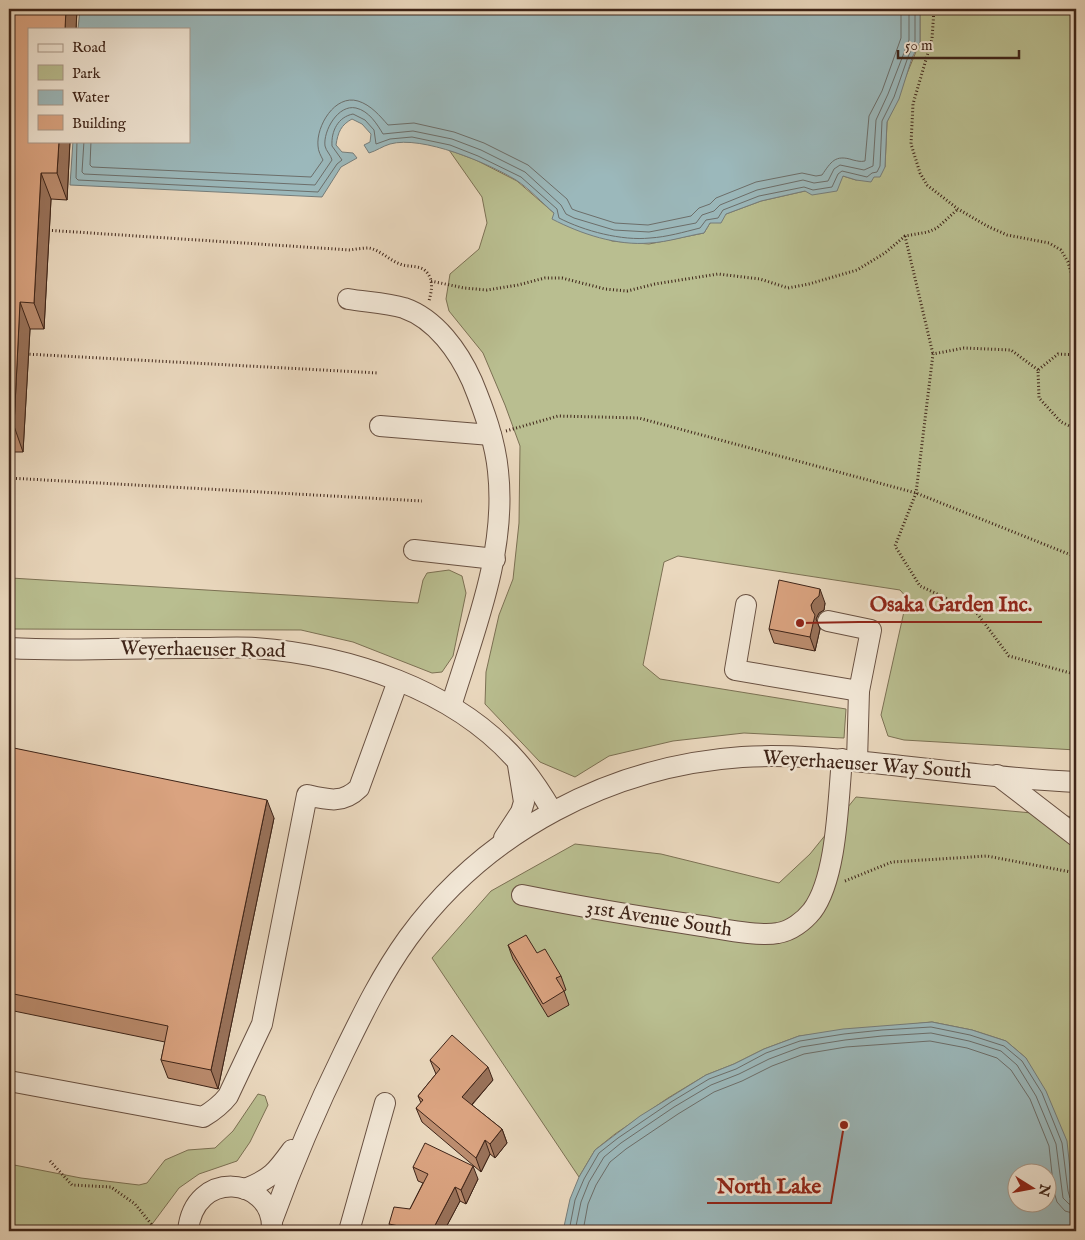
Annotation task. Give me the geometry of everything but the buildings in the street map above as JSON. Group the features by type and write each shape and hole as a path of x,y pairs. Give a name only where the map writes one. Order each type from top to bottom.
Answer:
{"street":[{"path":"348,299 404,308 421,317 440,333 463,362 486,414 498,471 499,518 495,559 451,706"},
{"path":"380,426 491,435"},
{"path":"414,550 495,559"},
{"path":"746,605 735,670 859,691"},
{"path":"824,890 832,858 850,760 859,691 870,630 828,621"},
{"name":"Weyerhaeuser Road","path":"9,648 62,650 254,648 310,654 348,663 422,691 451,706 476,724 517,761 540,790 552,811"},
{"path":"9,1081 202,1117 213,1112 221,1104 228,1096 262,1024 307,795 327,799 343,799 352,795 359,788 398,681"},
{"name":"Weyerhaeuser Way South","path":"272,1226 310,1126 356,1024 390,964 409,936 436,904 471,869 498,847 552,811 594,791 642,774 692,762 744,757 850,760 1076,782"},
{"path":"498,847 521,812 524,802 517,761"},
{"name":"Weyerhaeuser Way South","path":"997,775 1076,836"},
{"name":"31st Avenue South","path":"522,895 594,909 748,933 777,934 796,926 812,911 824,890"},
{"path":"349,1231 385,1103"},
{"name":"Weyerhaeuser Way South","path":"245,1189 267,1180 276,1172 310,1126"},
{"path":"187,1227 195,1206 205,1195 217,1188 231,1186 245,1189 258,1196 267,1207 272,1226"}],"path":[{"path":"934,9 932,39 914,104 911,144 920,173 927,185 958,209 1007,235 1049,243 1061,250 1068,262 1076,289"},
{"path":"430,281 464,288 487,290 545,278 562,278 605,289 627,291 655,284 718,274 760,280 788,288 857,270 885,253 905,236 928,232 937,228 958,209"},
{"path":"40,230 350,250 368,248 376,250 398,264 421,268 428,275 432,286 429,303 421,317"},
{"path":"905,236 933,354 916,493 895,546 920,586 976,612 1009,656 1076,673"},
{"path":"933,354 964,348 1011,350 1038,370"},
{"path":"21,354 378,373"},
{"path":"1038,370 1058,354 1076,355"},
{"path":"1038,370 1039,398 1061,422 1076,429"},
{"path":"491,435 558,416 639,418 916,493 1076,557"},
{"path":"9,478 422,501"},
{"path":"824,890 892,862 987,856 1076,873"},
{"path":"50,1161 72,1185 111,1187 135,1204 157,1231"}],"green space":[{"path":"920,9 1076,9 1076,750 904,740 888,736 881,715 907,598 900,590 678,556 664,562 643,665 660,679 846,709 844,738 744,733 673,741 609,756 575,777 540,762 485,704 486,672 499,615 513,579 519,523 520,446 483,353 449,311 446,299 450,274 479,249 487,223 482,197 449,150 476,160 517,181 554,213 612,241 649,244 704,233 710,223 726,214 761,201 805,191 843,176 856,180 874,177 885,167 887,122 920,42"},
{"path":"449,570 462,576 466,593 453,656 442,672 432,673 353,642 301,630 9,629 9,579 11,578 418,603 423,580 427,573"},
{"path":"856,797 1076,817 1076,1201 1026,1058 1006,1041 972,1030 932,1022 799,1036 764,1049 706,1075 615,1134 595,1150 579,1177 432,958 491,891 575,844 661,854 779,883 810,854"},
{"path":"258,1094 265,1096 268,1105 250,1142 237,1161 199,1174 179,1188 147,1231 9,1231 9,1164 81,1178 139,1185 147,1183 165,1160 188,1150 215,1148 233,1131"}],"water":[{"path":"80,9 920,9 920,42 912,58 899,99 887,122 885,167 880,177 874,177 871,182 843,176 837,191 812,195 805,191 761,201 726,214 721,223 710,223 704,233 650,243 612,241 575,230 552,219 554,213 516,180 489,166 454,152 419,143 403,142 390,144 369,153 364,145 370,142 371,134 362,124 352,119 341,129 336,145 342,152 353,153 357,158 341,167 322,197 70,185 73,142 190,142 190,28 78,28"},
{"path":"932,1022 972,1030 1006,1041 1026,1058 1046,1091 1067,1141 1072,1189 1076,1201 1076,1231 563,1231 570,1199 579,1177 595,1150 640,1116 706,1075 764,1049 799,1036 843,1029"}],"place":[{"name":"Osaka Garden Inc.","path":"800,623"},
{"name":"North Lake","path":"844,1125"}]}
